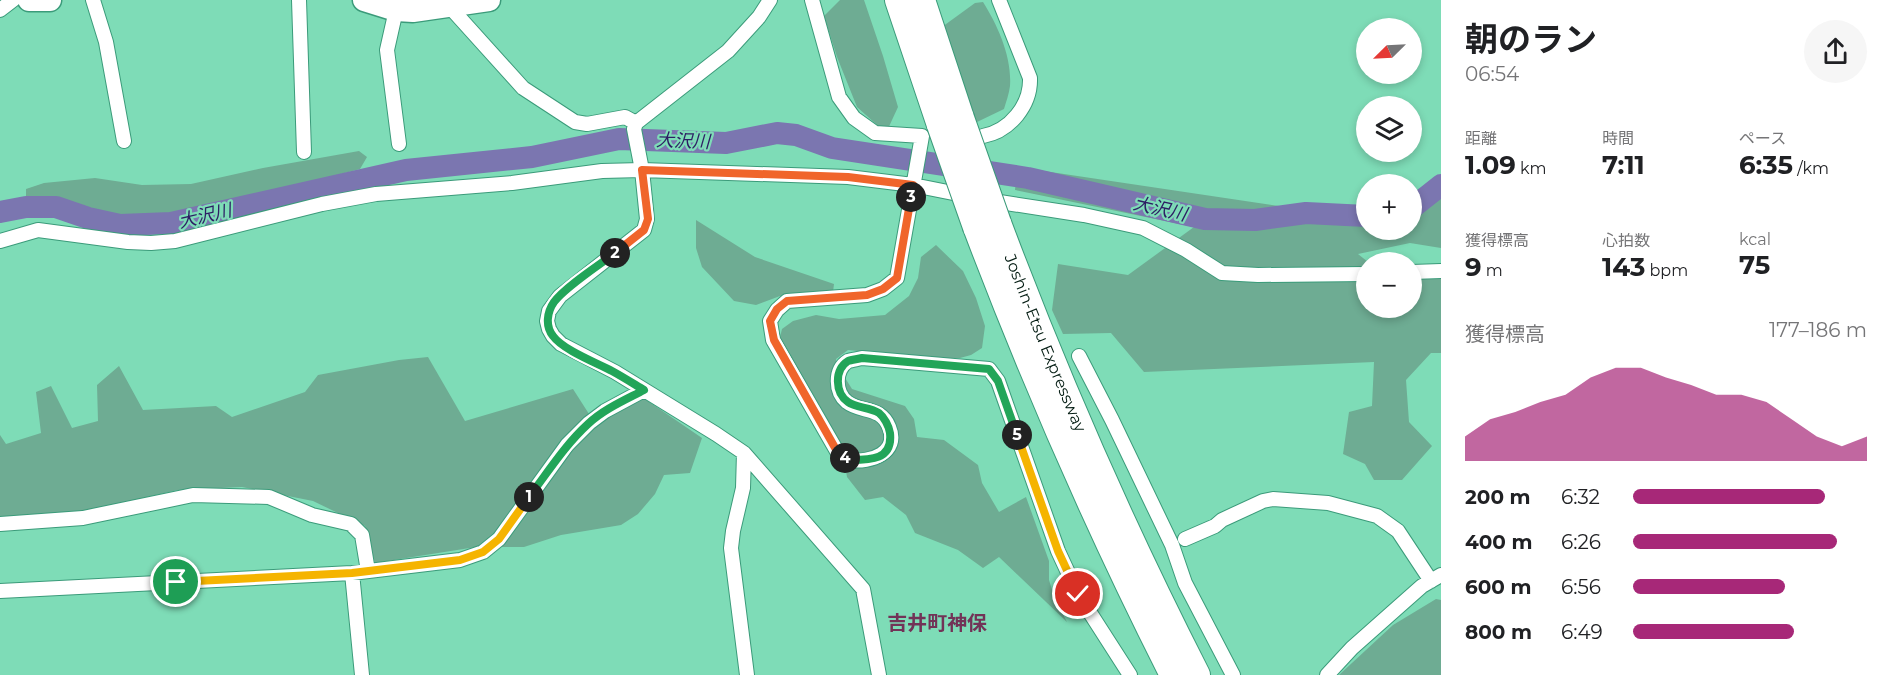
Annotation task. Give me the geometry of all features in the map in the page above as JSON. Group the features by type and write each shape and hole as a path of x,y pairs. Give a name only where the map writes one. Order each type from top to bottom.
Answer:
{"highway":[{"name":"Joshin-Etsu Expressway","path":"898,0 951,122 1055,426 1122,574 1173,675"},
{"name":"Joshin-Etsu Expressway","path":"922,0 951,122"},
{"name":"Joshin-Etsu Expressway","path":"987,225 1046,348 1107,490 1197,675"}],"main road":[{"path":"29,0 50,0"},
{"path":"364,0 396,10 413,11 489,0"}],"street":[{"path":"0,10 13,0"},
{"path":"93,0 106,42 124,141"},
{"path":"299,0 304,152"},
{"path":"770,0 759,17 728,51 636,123 634,129 648,219 644,230 560,296 553,304 547,321 553,336 561,344 615,372 744,453 863,589 879,675"},
{"path":"812,0 839,97 854,118 875,133 922,136 897,278 883,289 867,295 787,301 777,309 770,321 774,340 838,453 848,460 869,460 885,454 891,443 890,427 879,413 848,402 841,394 837,380 840,371 848,362 862,358 989,369 998,381 1058,551 1078,594 1130,675"},
{"path":"983,136 995,133 1014,118 1027,100 1031,89 1030,78 999,0"},
{"path":"460,3 523,88 575,122 586,124 625,117 636,123"},
{"path":"396,10 387,50 399,144"},
{"path":"0,241 38,230 128,242 175,241 322,204 376,194 512,183 602,171 642,170 848,177 913,185 1084,215 1143,228 1186,250 1222,273 1356,274"},
{"path":"1422,272 1441,271"},
{"path":"1079,356 1172,545 1185,583 1233,675"},
{"path":"0,591 352,573 460,560 483,552 499,539 567,445 588,423 644,390"},
{"path":"744,453 742,488 731,548 747,675"},
{"path":"0,524 83,518 193,495 269,497 312,515 351,524 362,535 368,571"},
{"path":"1185,539 1263,501 1273,499 1328,503 1377,516 1398,531 1436,578 1422,586 1352,648 1327,675"},
{"path":"352,573 362,675"}],"green space":[{"path":"840,0 864,0 898,107 886,133 857,107 837,57 824,16"},
{"path":"983,2 1003,42 1009,64 1010,86 1004,109 977,122 967,108 942,27 975,3"},
{"path":"359,151 367,157 360,169 185,215 129,221 78,208 26,199 26,189 44,183 95,178 142,185 191,184 263,168"},
{"path":"1017,167 1279,206 1356,209 1356,240 1422,240 1422,191 1441,184 1441,248 1410,243 1367,252 1356,252 1356,318 1422,318 1422,274 1441,277 1441,353 1431,353 1406,380 1409,422 1432,446 1402,480 1374,480 1365,464 1343,454 1349,412 1372,406 1374,362 1144,372 1111,333 1063,334 1052,310 1058,264 1128,275 1194,227 1015,190"},
{"path":"696,220 755,257 834,284 833,292 780,296 756,305 734,301 702,267 696,248"},
{"path":"936,245 963,271 976,298 985,326 982,348 971,355 960,358 924,358 848,350 836,359 837,365 852,389 905,406 914,419 917,437 944,440 978,465 982,483 999,512 1026,497 1049,561 1049,580 1055,599 1067,622 999,557 983,568 958,550 915,533 906,515 883,497 865,500 847,477 842,448 779,341 782,329 793,321 816,315 839,319 885,315 909,296 918,278 921,257"},
{"path":"428,357 465,421 573,389 597,422 642,397 702,438 690,473 664,475 655,494 638,514 621,525 561,535 524,547 476,547 375,563 365,526 313,501 242,487 178,490 85,511 0,518 0,435 6,444 41,433 36,392 51,386 72,428 98,421 97,385 119,366 143,410 216,406 232,417 305,392 318,375"},
{"path":"1436,599 1441,600 1441,675 1339,675 1393,625"}],"waterway":[{"name":"大沢川","path":"0,212 26,207 56,207 88,218 120,225 171,223 406,170 532,157 619,139 726,143 777,133 796,135 832,148 1028,178 1205,219 1255,220 1306,213 1356,216"},
{"name":"大沢川","path":"1422,200 1441,185"}],"district":[{"name":"吉井町神保","path":"937,623"}],"route":[{"path":"176,582 352,573 460,560 483,552 499,539 567,445 588,423 620,402 644,390 561,344 553,336 547,321 553,304 560,296 644,230 648,219 642,170 848,177 913,185 897,278 883,289 867,295 787,301 777,309 770,321 774,340 838,453 848,460 869,460 885,454 891,443 890,427 879,413 848,402 841,394 837,380 840,371 848,362 862,358 989,369 998,381 1058,551 1078,594"}]}
